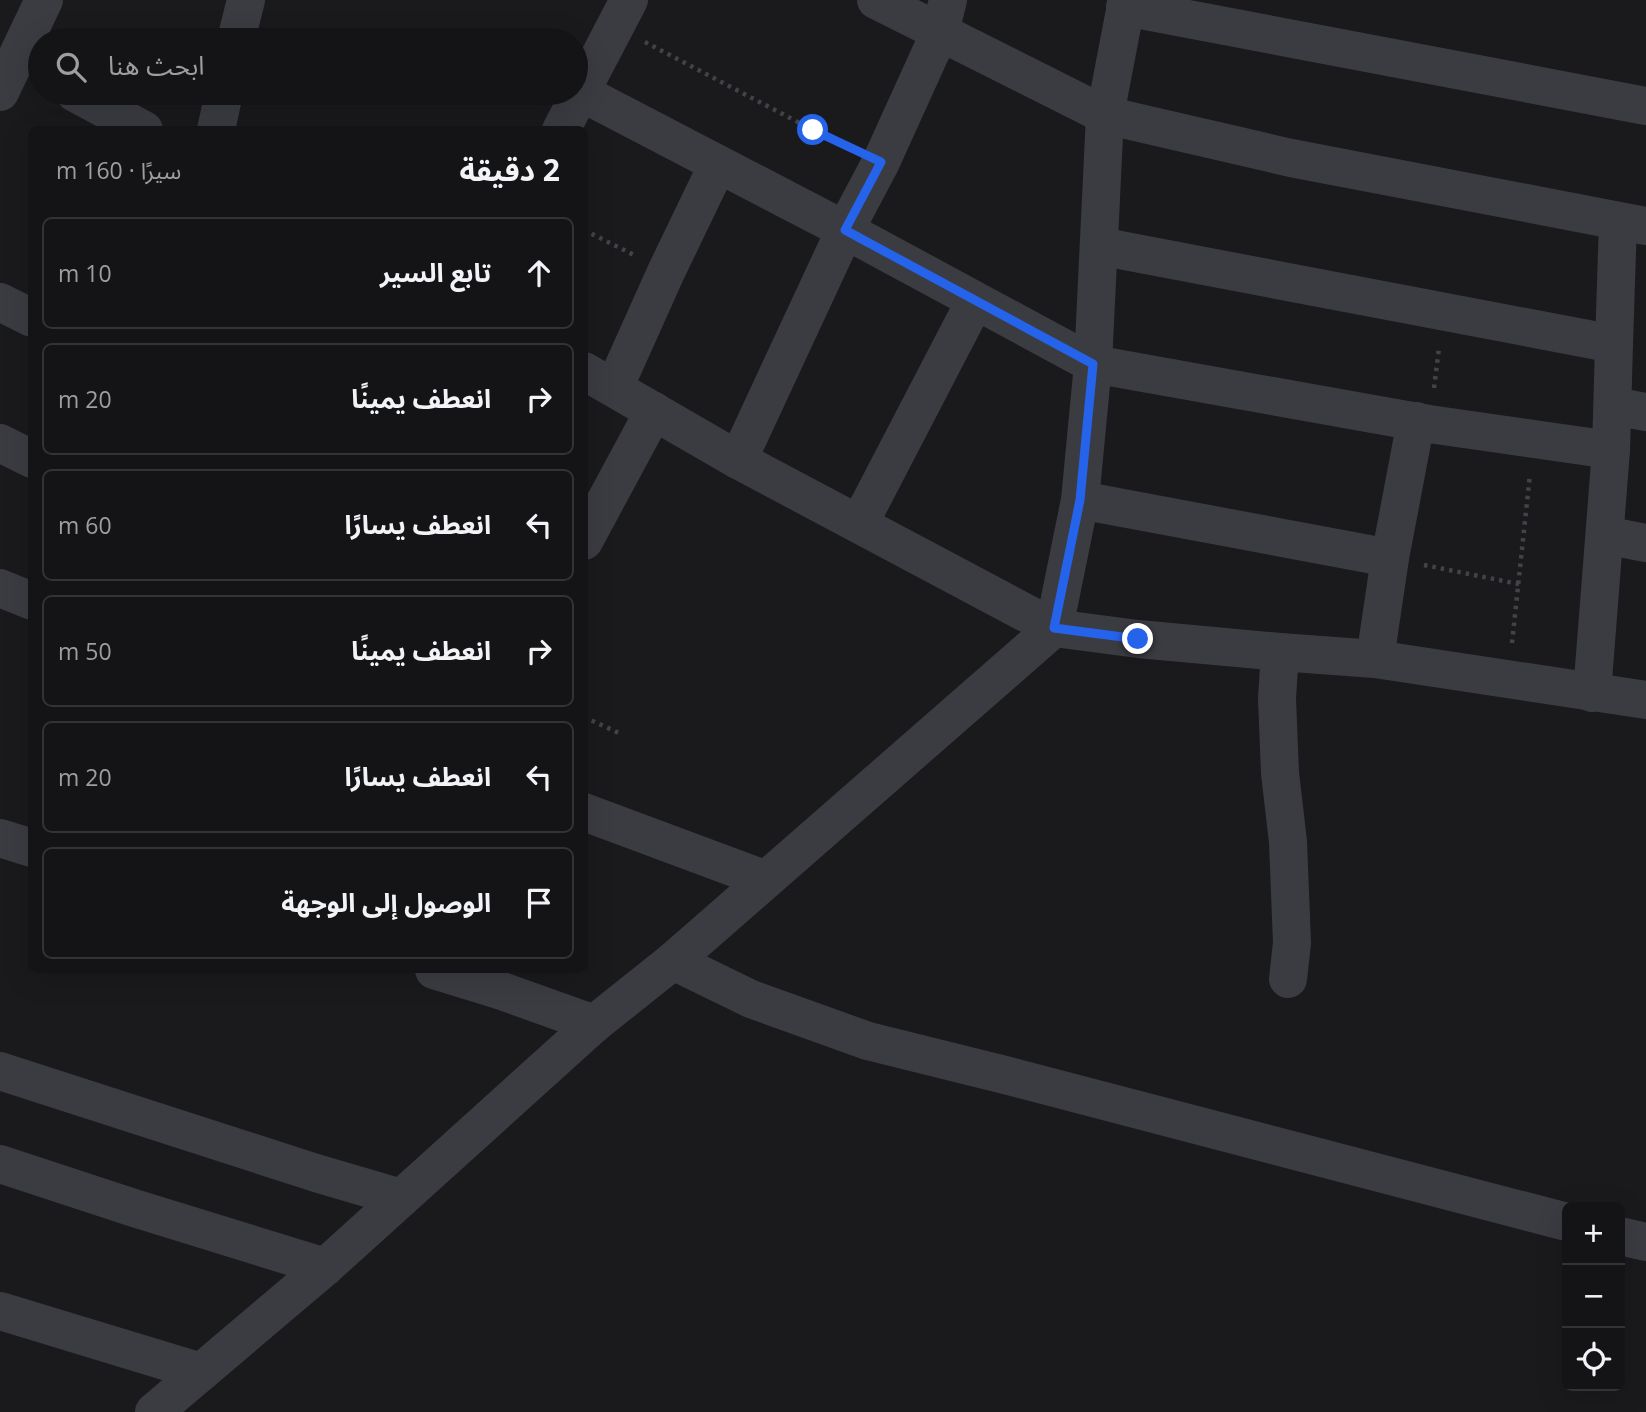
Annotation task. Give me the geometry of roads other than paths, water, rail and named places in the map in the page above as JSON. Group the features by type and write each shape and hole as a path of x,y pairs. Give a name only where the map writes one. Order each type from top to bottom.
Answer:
{"street":[{"path":"32,28 44,0"},
{"path":"239,28 246,0"},
{"path":"876,0 944,16 1105,115 1291,158 1632,223 1614,344 1629,409 1611,450 1592,692"},
{"path":"154,1412 325,1268 594,1024 673,961 1054,628 1080,500 1093,364 1105,115 1126,4 1646,106"},
{"path":"588,81 623,13"},
{"path":"738,460 845,230 881,162 944,16"},
{"path":"14,70 28,37"},
{"path":"588,96 845,230 1093,364 1423,423 1611,450"},
{"path":"97,105 137,126"},
{"path":"217,126 222,105"},
{"path":"563,126 575,105"},
{"path":"718,164 666,272 599,380 738,460 1054,628 1138,639 1375,659 1646,700"},
{"path":"1099,246 1614,344"},
{"path":"859,524 975,301"},
{"path":"0,302 28,316"},
{"path":"588,534 654,411"},
{"path":"1375,659 1390,558 1423,423"},
{"path":"0,443 28,456"},
{"path":"1080,500 1390,558"},
{"path":"1605,535 1646,543"},
{"path":"0,588 28,599"},
{"path":"1280,652 1277,698 1280,773 1288,842 1292,943 1288,979"},
{"path":"588,813 764,879"},
{"path":"673,961 751,999 868,1041 1005,1074 1562,1221"},
{"path":"444,973 594,1024"},
{"path":"0,1071 401,1198"},
{"path":"0,1164 325,1268"},
{"path":"1625,1237 1646,1242"},
{"path":"0,1311 201,1372"}]}
